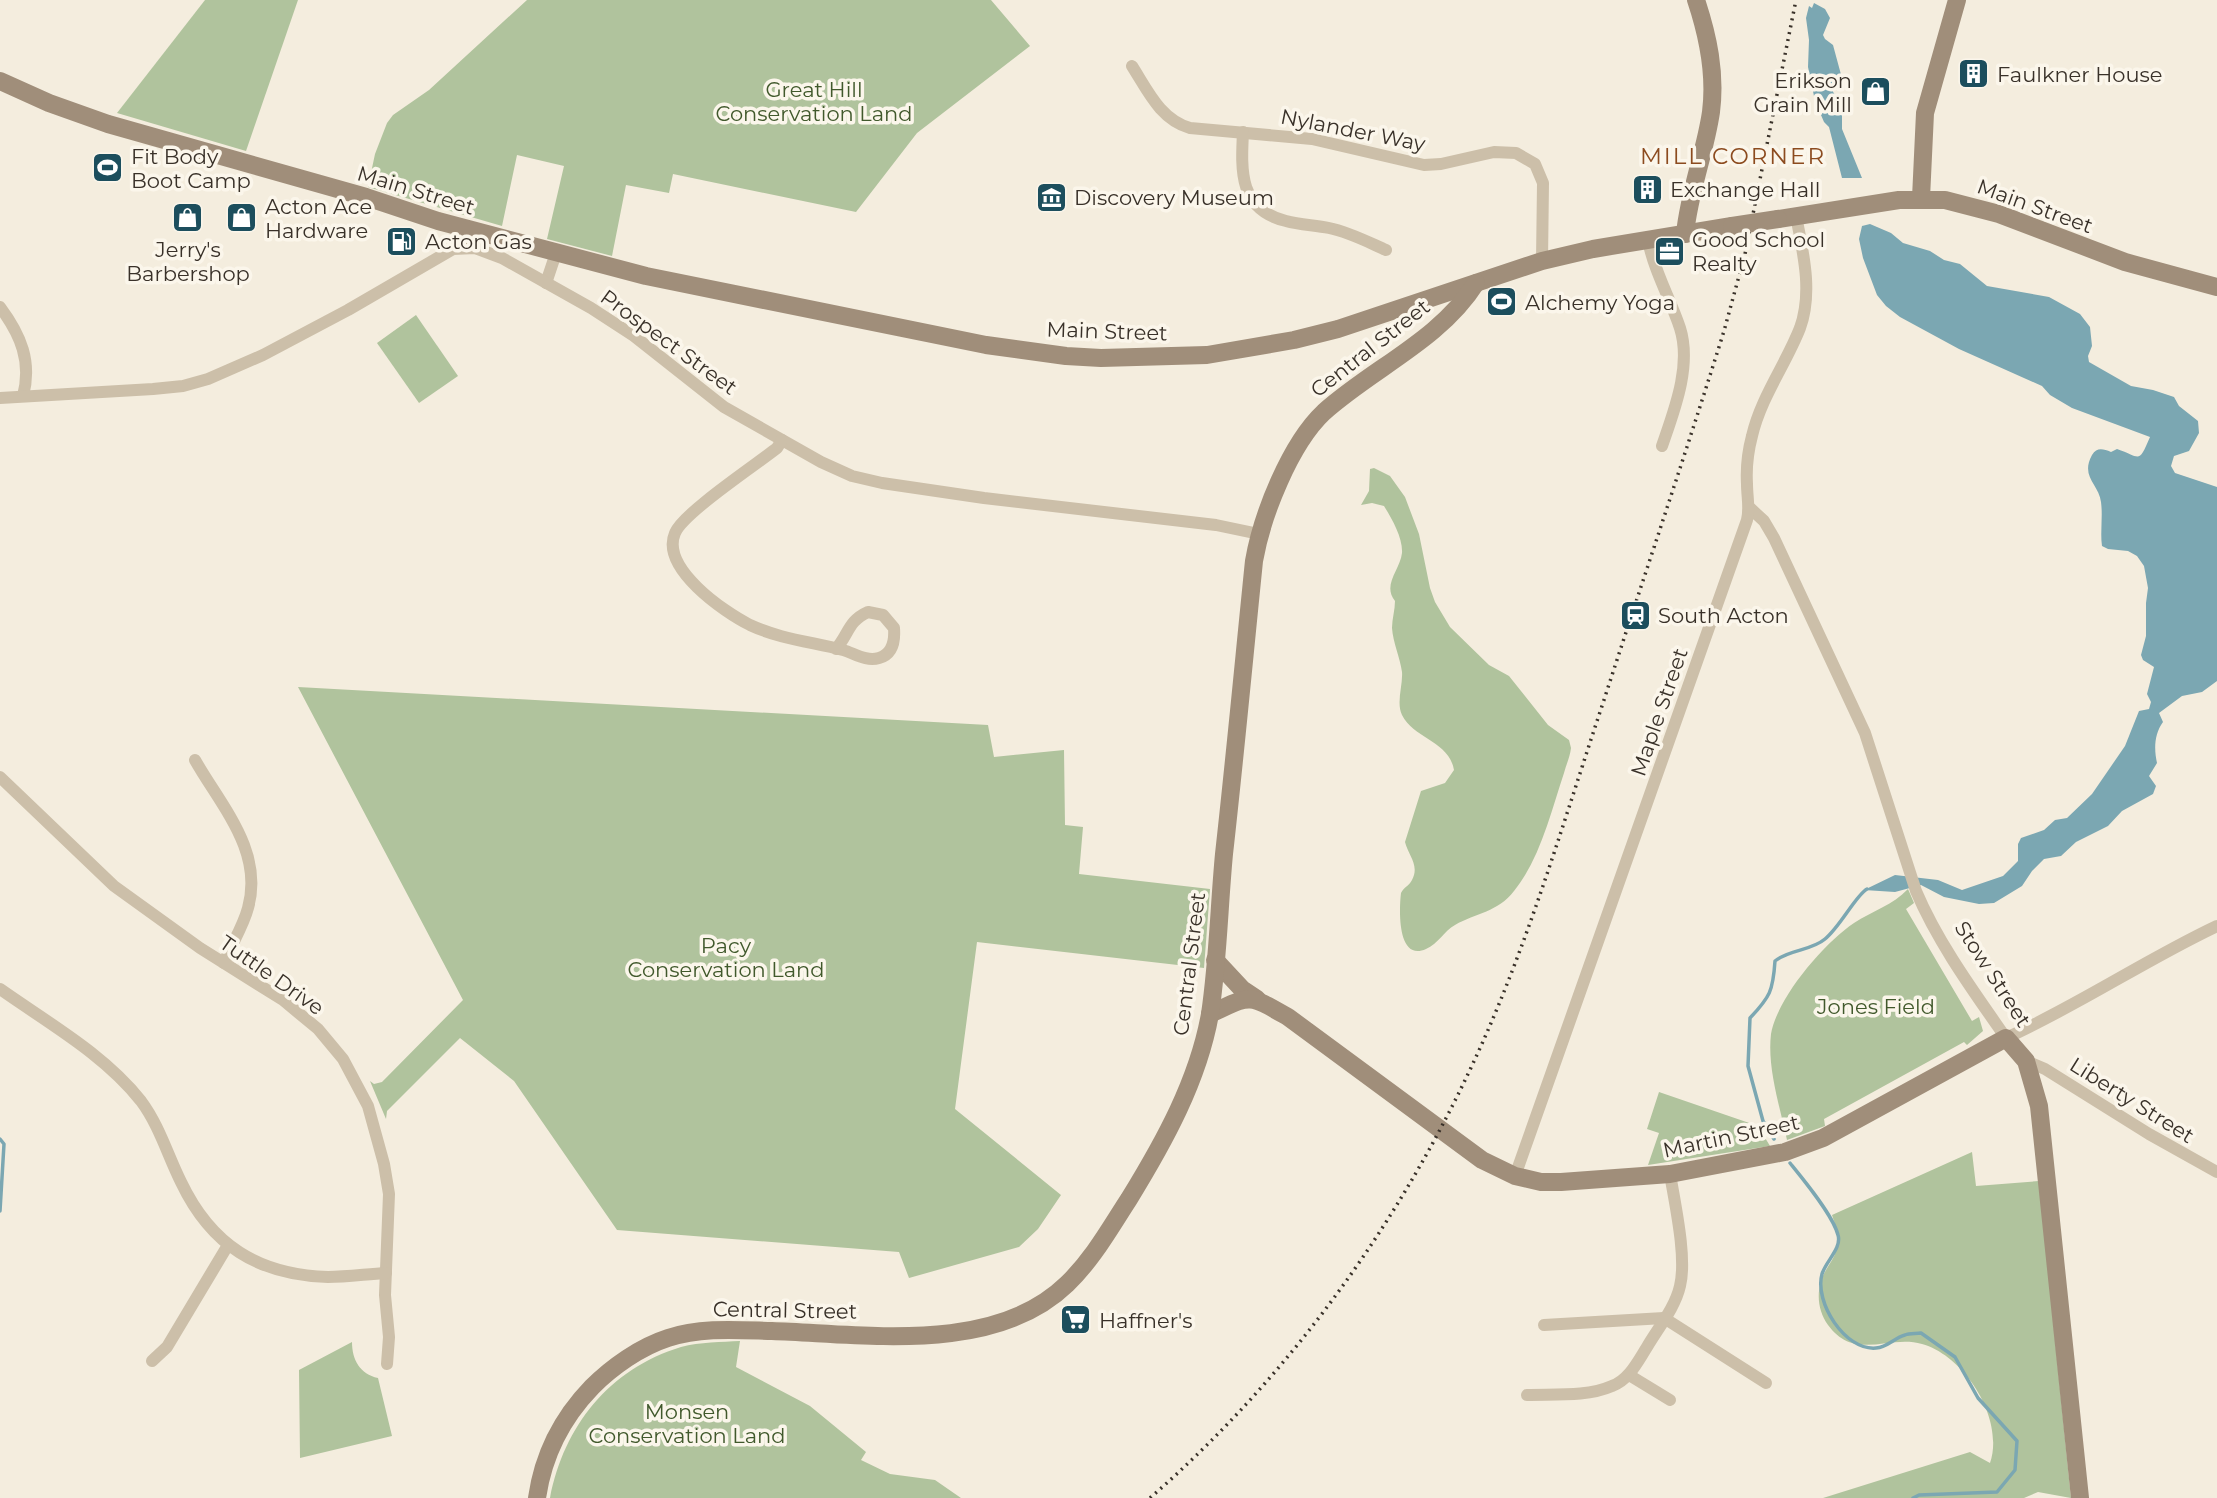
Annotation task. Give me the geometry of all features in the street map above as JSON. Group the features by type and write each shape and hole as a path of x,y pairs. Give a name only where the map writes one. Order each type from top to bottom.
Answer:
{"street":[{"path":"1685,234 1712,96 1708,39 1696,0"},
{"path":"1921,198 1925,113 1957,0"},
{"name":"Nylander Way","path":"1132,66 1159,108 1172,121 1196,130 1312,139 1416,164 1441,164 1507,151 1524,156 1538,168 1543,183 1542,261"},
{"name":"Main Street","path":"0,81 49,103 108,124 556,253 685,285 986,345 1066,356 1101,358 1207,355 1294,340 1338,330 1542,261 1593,249 1921,198 1980,208 2110,258 2217,287"},
{"path":"1243,132 1243,181 1252,200 1264,211 1287,222 1336,230 1386,250"},
{"name":"Maple Street","path":"1515,1176 1750,508 1747,499 1747,467 1753,433 1762,406 1800,328 1804,309 1806,278 1796,216"},
{"path":"0,398 153,389 183,386 208,379 263,355 384,290 453,249 458,249 462,228"},
{"path":"1648,240 1665,296 1680,330 1682,348 1681,383 1662,446"},
{"name":"Prospect Street","path":"458,249 475,248 495,255 592,308 634,336 724,407 852,476 882,483 1216,525 1259,534"},
{"path":"546,283 556,253"},
{"name":"Central Street","path":"537,1498 544,1463 571,1411 601,1378 643,1349 665,1339 698,1331 742,1330 920,1337 974,1330 1041,1304 1063,1288 1084,1267 1159,1149 1187,1091 1210,1014 1254,561 1267,509 1304,436 1315,421 1334,403 1429,333 1457,308 1476,283"},
{"path":"0,307 20,340 25,359 28,377 23,396"},
{"path":"782,440 777,448 687,517 675,533 673,549 679,567 692,585 749,625 793,640 868,659 887,654 893,646 894,628 883,615 867,612 852,622 844,640 836,649"},
{"name":"Stow Street","path":"1750,508 1764,521 1774,538 1850,699 1873,756 1916,891 1940,937 2006,1038 2026,1061 2040,1114 2080,1498"},
{"path":"195,760 243,839 248,853 251,884 248,909 224,963"},
{"name":"Tuttle Drive","path":"0,777 114,886 304,1016 336,1051 356,1080 368,1106 384,1164 389,1194 385,1295 389,1338 387,1364"},
{"name":"Martin Street","path":"1215,960 1242,989 1288,1017 1477,1156 1515,1176 1541,1182 1561,1182 1670,1174 1785,1152 1823,1138 2217,926"},
{"path":"0,989 101,1061 122,1080 143,1104 191,1204 207,1225 233,1249 279,1270 307,1276 386,1273"},
{"path":"1210,1014 1241,999 1257,999"},
{"name":"Liberty Street","path":"2026,1061 2050,1072 2149,1134 2217,1172"},
{"path":"1527,1395 1601,1390 1615,1385 1629,1375 1676,1299 1682,1274 1670,1174"},
{"path":"152,1361 167,1347 228,1245"},
{"path":"1544,1325 1664,1318 1766,1383"},
{"path":"1629,1375 1670,1400"}],"green space":[{"path":"205,0 298,0 246,151 117,113"},
{"name":"Great Hill Conservation Land","path":"527,0 991,0 1030,46 917,133 856,212 673,174 669,193 626,185 612,256 547,239 564,166 517,155 502,226 368,187 375,154 393,115 429,90"},
{"path":"416,315 458,376 419,403 377,343"},
{"path":"1374,468 1390,476 1405,497 1419,534 1430,588 1450,627 1489,665 1509,676 1548,725 1569,740 1571,748 1538,850 1514,891 1501,903 1455,925 1430,947 1417,951 1410,948 1405,941 1400,921 1401,893 1412,880 1415,870 1405,842 1421,791 1445,783 1454,770 1451,760 1439,746 1414,730 1400,710 1402,672 1393,634 1395,601 1390,589 1401,559 1402,547 1384,506 1372,503 1361,505 1369,491 1370,469"},
{"name":"Pacy Conservation Land","path":"298,687 988,725 994,757 1064,750 1065,825 1083,827 1079,874 1210,889 1204,968 977,942 955,1109 1061,1195 1038,1229 1019,1247 909,1278 899,1252 617,1230 514,1081 460,1038 387,1111 386,1119 370,1081 374,1084 382,1082 463,1000"},
{"name":"Jones Field","path":"1908,889 1914,903 1906,909 1972,1021 1979,1017 1983,1031 1967,1045 1964,1042 1824,1119 1825,1126 1787,1140 1775,1087 1770,1047 1771,1034 1782,1004 1816,957 1842,932 1889,904"},
{"path":"1659,1092 1758,1126 1770,1146 1648,1165 1659,1133 1647,1129"},
{"path":"1972,1152 1976,1186 2039,1181 2071,1498 2038,1492 2024,1498 1823,1498 1970,1452 1990,1463 1992,1428 1986,1409 1978,1392 1953,1361 1922,1344 1897,1342 1861,1345 1849,1342 1838,1336 1828,1325 1819,1305 1819,1290 1838,1242 1832,1215"},
{"name":"Monsen Conservation Land","path":"740,1341 736,1367 810,1406 866,1452 861,1460 890,1474 935,1480 961,1498 550,1498 566,1447 579,1424 612,1385 655,1357 681,1347"},
{"path":"352,1342 358,1365 366,1373 378,1378 392,1436 300,1458 299,1370"}],"water":[{"path":"1814,3 1825,9 1830,18 1823,35 1833,45 1843,82 1841,86 1829,85 1842,107 1842,129 1862,178 1842,178 1829,127 1815,101 1808,67 1809,40 1806,18 1809,6 1812,8"},
{"path":"1870,224 1891,233 1903,243 1960,264 1987,286 2049,297 2080,314 2090,327 2092,346 2089,362 2131,386 2174,397 2179,406 2198,421 2199,433 2189,451 2174,456 2171,466 2175,473 2217,487 2217,681 2202,692 2182,696 2159,713 2163,722 2156,742 2157,763 2149,776 2156,786 2153,794 2122,811 2108,826 2076,842 2061,856 2044,859 2022,886 1994,903 1979,904 1944,897 1921,885 1895,892 1864,890 1895,875 1938,880 1962,890 2003,876 2018,861 2018,844 2021,838 2044,830 2055,820 2067,818 2092,794 2125,746 2139,711 2149,709 2151,702 2147,694 2154,667 2143,660 2141,655 2146,636 2148,588 2144,566 2137,556 2128,551 2102,546 2100,496 2088,469 2096,451 2111,452 2117,449 2138,456 2150,437 2072,408 2050,395 2042,386 1959,349 1900,317 1877,295 1863,258 1859,239 1862,226"}],"waterway":[{"path":"1774,1139 1763,1121 1748,1066 1750,1018 1769,993 1775,961 1825,939 1867,889"},
{"path":"0,1139 4,1144 0,1211"},
{"path":"1790,1163 1824,1208 1838,1235 1838,1245 1824,1269 1821,1285 1827,1311 1834,1323 1853,1342 1864,1347 1876,1348 1905,1335 1921,1333 1955,1357 1978,1398 2017,1441 2015,1470 1997,1492 1919,1495 1913,1498"}],"railway":[{"path":"1150,1498 1205,1447 1256,1393 1304,1336 1349,1276 1391,1214 1429,1150 1494,1016 1552,861 1724,331 1745,254 1796,0"}],"place":[{"name":"Faulkner House","path":"1974,74"},
{"name":"Erikson Grain Mill","path":"1875,92"},
{"name":"Fit Body Boot Camp","path":"108,168"},
{"name":"Exchange Hall","path":"1647,189"},
{"name":"Discovery Museum","path":"1051,197"},
{"name":"Jerry's Barbershop","path":"188,217"},
{"name":"Acton Ace Hardware","path":"242,218"},
{"name":"Acton Gas","path":"402,241"},
{"name":"Good School Realty","path":"1669,251"},
{"name":"Alchemy Yoga","path":"1502,302"},
{"name":"South Acton","path":"1635,615"},
{"name":"Haffner's","path":"1076,1320"}],"district":[{"name":"MILL CORNER","path":"1733,156"}]}
